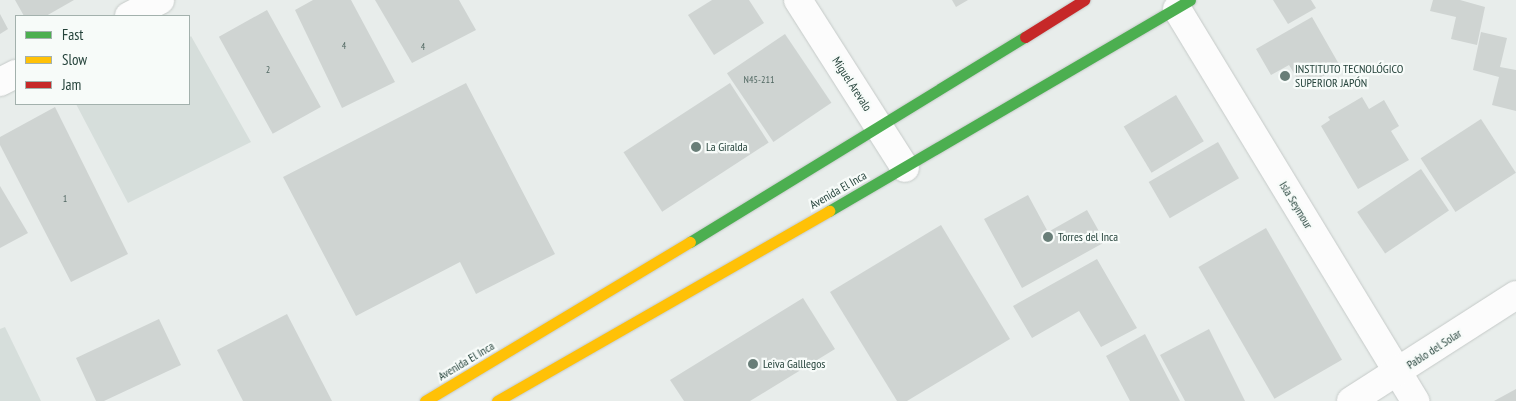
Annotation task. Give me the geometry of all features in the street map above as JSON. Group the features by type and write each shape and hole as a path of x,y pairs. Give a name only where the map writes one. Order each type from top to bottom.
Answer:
{"main road":[{"name":"Avenida El Inca","path":"425,401 881,127 1084,0"},
{"name":"Avenida El Inca","path":"498,401 905,168 1183,4"}],"street":[{"path":"130,15 160,0"},
{"name":"Miguel Arevalo","path":"798,0 881,127 905,168"},
{"name":"Isla Seymour","path":"1183,4 1415,401"},
{"path":"0,82 15,74"},
{"name":"Pablo del Solar","path":"1351,401 1516,295"}],"shaded area":[{"path":"190,37 251,142 128,203 77,105 190,105"},
{"path":"5,327 41,401 0,401 0,329"}],"building":[{"path":"15,0 74,0 48,15 23,15"},
{"path":"313,0 351,0 395,82 342,108 295,10"},
{"path":"375,0 459,0 476,30 412,63"},
{"path":"712,0 749,0 764,23 714,55 688,15"},
{"path":"952,0 968,0 956,7"},
{"path":"1273,0 1311,0 1316,8 1288,24"},
{"path":"1433,0 1460,0 1485,7 1477,45 1451,39 1456,17 1430,11"},
{"path":"267,10 321,107 273,134 219,37"},
{"path":"0,14 8,29 0,34"},
{"path":"1312,17 1340,66 1303,88 1289,65 1271,75 1256,49"},
{"path":"1481,32 1507,38 1500,67 1516,70 1516,111 1492,105 1499,77 1473,70"},
{"path":"785,34 831,103 773,142 727,73"},
{"path":"466,83 555,254 476,294 460,262 356,316 283,177"},
{"name":"La Giralda","path":"730,83 769,143 662,212 623,152"},
{"path":"1176,95 1204,141 1152,173 1124,126"},
{"path":"1362,97 1369,109 1384,100 1399,126 1391,131 1409,160 1358,189 1321,126 1330,120 1328,117"},
{"path":"55,107 128,254 71,282 0,145 0,137"},
{"path":"1481,119 1516,173 1455,212 1421,158"},
{"path":"1218,142 1239,178 1170,218 1149,182"},
{"path":"1421,169 1449,210 1385,254 1357,212"},
{"path":"0,186 28,233 0,248"},
{"name":"Torres del Inca","path":"1028,195 1048,232 1087,210 1105,242 1022,288 984,219"},
{"path":"941,225 1010,339 907,401 897,401 830,292"},
{"path":"1266,228 1342,360 1274,399 1198,267"},
{"path":"1097,259 1137,328 1101,347 1079,311 1032,338 1013,306"},
{"name":"Leiva Galllegos","path":"803,298 835,349 750,401 684,401 670,380"},
{"path":"287,314 332,401 243,401 217,350"},
{"path":"159,319 181,365 104,401 96,401 76,358"},
{"path":"1209,329 1245,401 1185,401 1160,355"},
{"path":"1145,334 1180,401 1130,401 1106,356"},
{"path":"1516,389 1516,401 1494,401"}],"traffic: fast":[{"path":"829,211 1190,0"},
{"path":"690,242 1025,37"}],"traffic: slow":[{"path":"497,401 829,211"},
{"path":"425,401 690,242"}],"traffic: jam":[{"path":"1025,37 1084,0"}],"place":[{"name":"INSTITUTO TECNOLÓGICO SUPERIOR JAPÓN","path":"1285,76"},
{"name":"La Giralda","path":"696,147"},
{"name":"Torres del Inca","path":"1048,237"},
{"name":"Leiva Galllegos","path":"753,364"}]}
